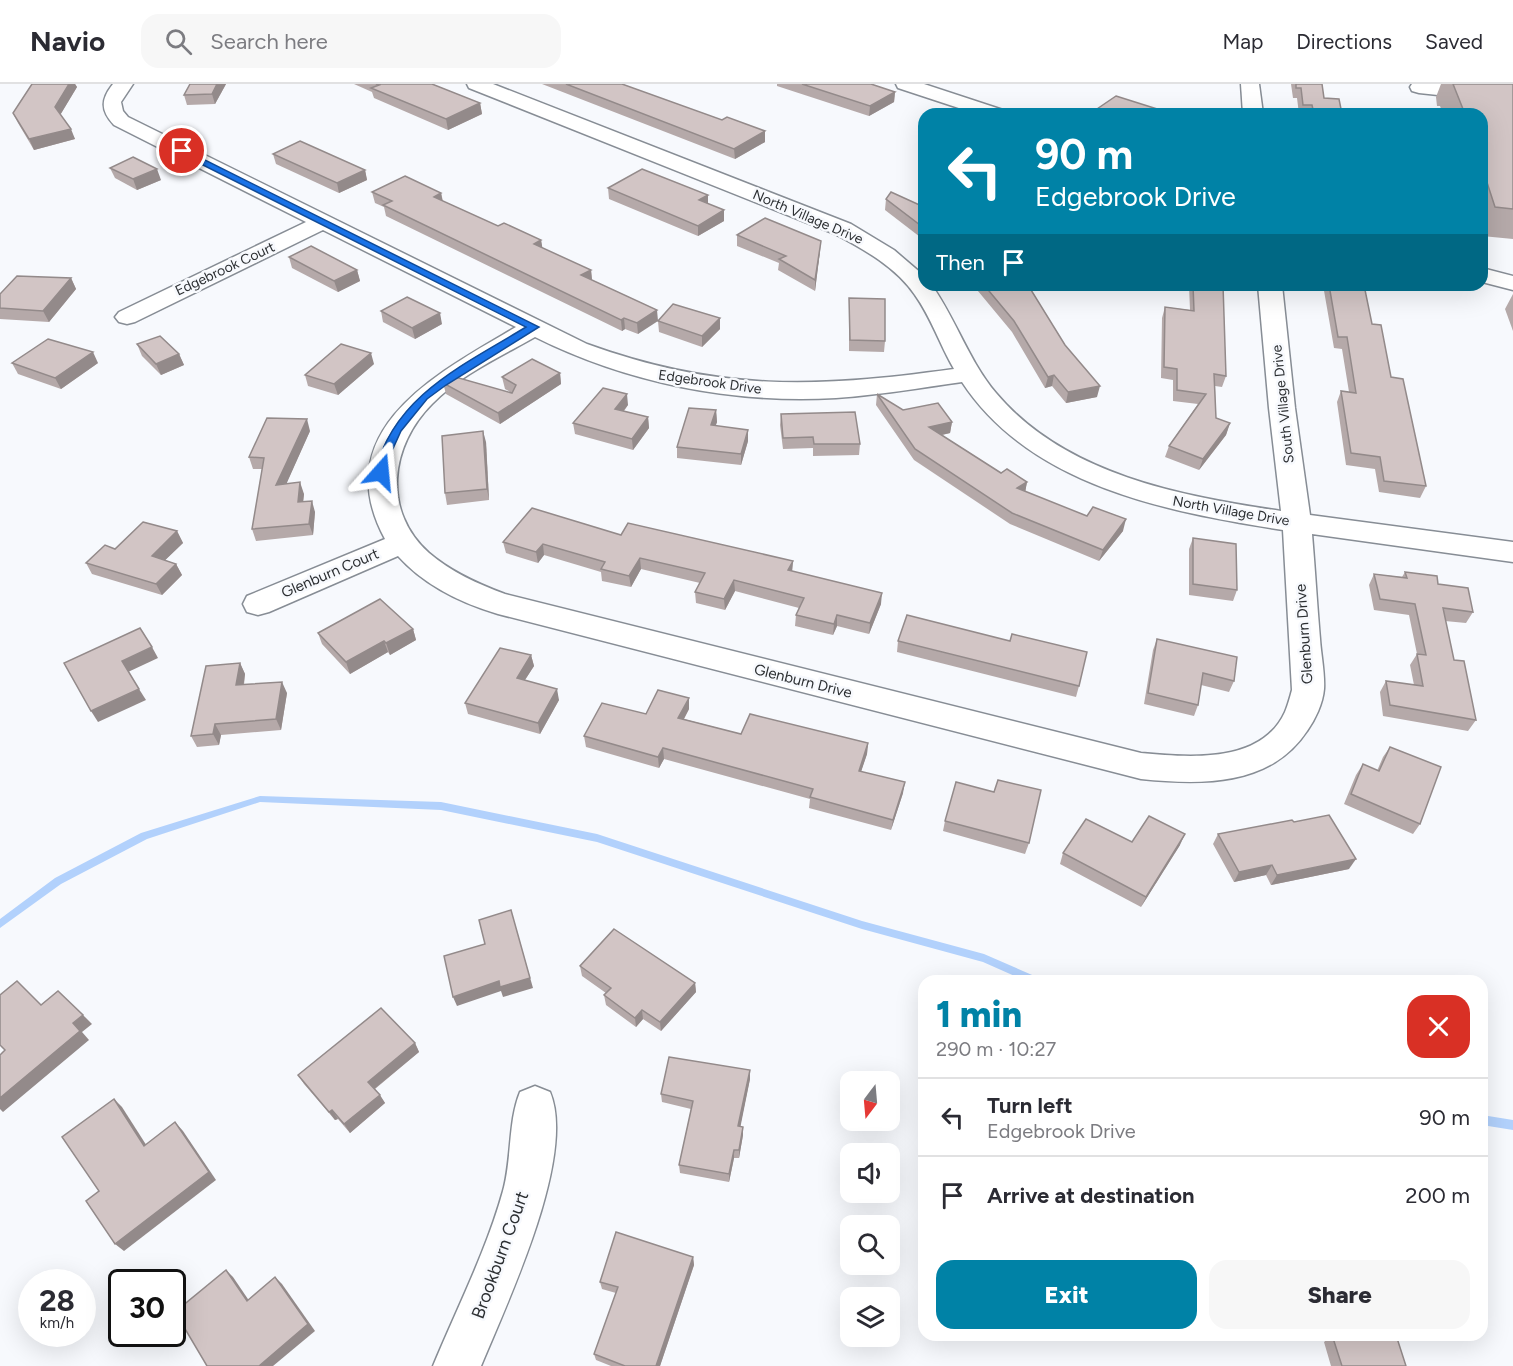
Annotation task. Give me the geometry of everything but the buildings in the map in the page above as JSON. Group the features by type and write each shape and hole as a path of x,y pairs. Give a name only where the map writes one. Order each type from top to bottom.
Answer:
{"street":[{"name":"Edgebrook Drive","path":"124,84 111,100 115,116 122,121 534,327 609,361 678,380 723,387 815,391 867,388 969,374"},
{"name":"North Village Drive","path":"476,84 843,229 896,261 918,284"},
{"path":"905,84 978,108"},
{"path":"1250,84 1252,108"},
{"path":"1419,87 1513,97"},
{"name":"Edgebrook Court","path":"127,317 322,222"},
{"path":"1488,276 1513,283"},
{"name":"North Village Drive","path":"925,291 969,374 984,396 1007,420 1038,444 1104,479 1176,502 1214,511 1513,552"},
{"name":"South Village Drive","path":"1271,291 1282,408 1297,523"},
{"name":"Glenburn Drive","path":"534,327 442,383 416,405 396,430 381,472 381,492 385,511 402,543 418,560 442,578 468,592 498,603 1141,766 1182,771 1211,770 1239,765 1263,756 1296,728 1305,709 1308,690 1297,523"},
{"name":"Glenburn Court","path":"258,604 402,543"},
{"name":"Brookburn Court","path":"457,1366 510,1238 522,1198 533,1140 535,1106"}],"waterway":[{"path":"0,924 58,881 144,836 260,799 441,806 597,838 862,925 984,958 1022,975"},
{"path":"1488,1121 1513,1125"}],"route":[{"path":"182,151 534,327 442,383 424,397 396,430 381,472"}]}
